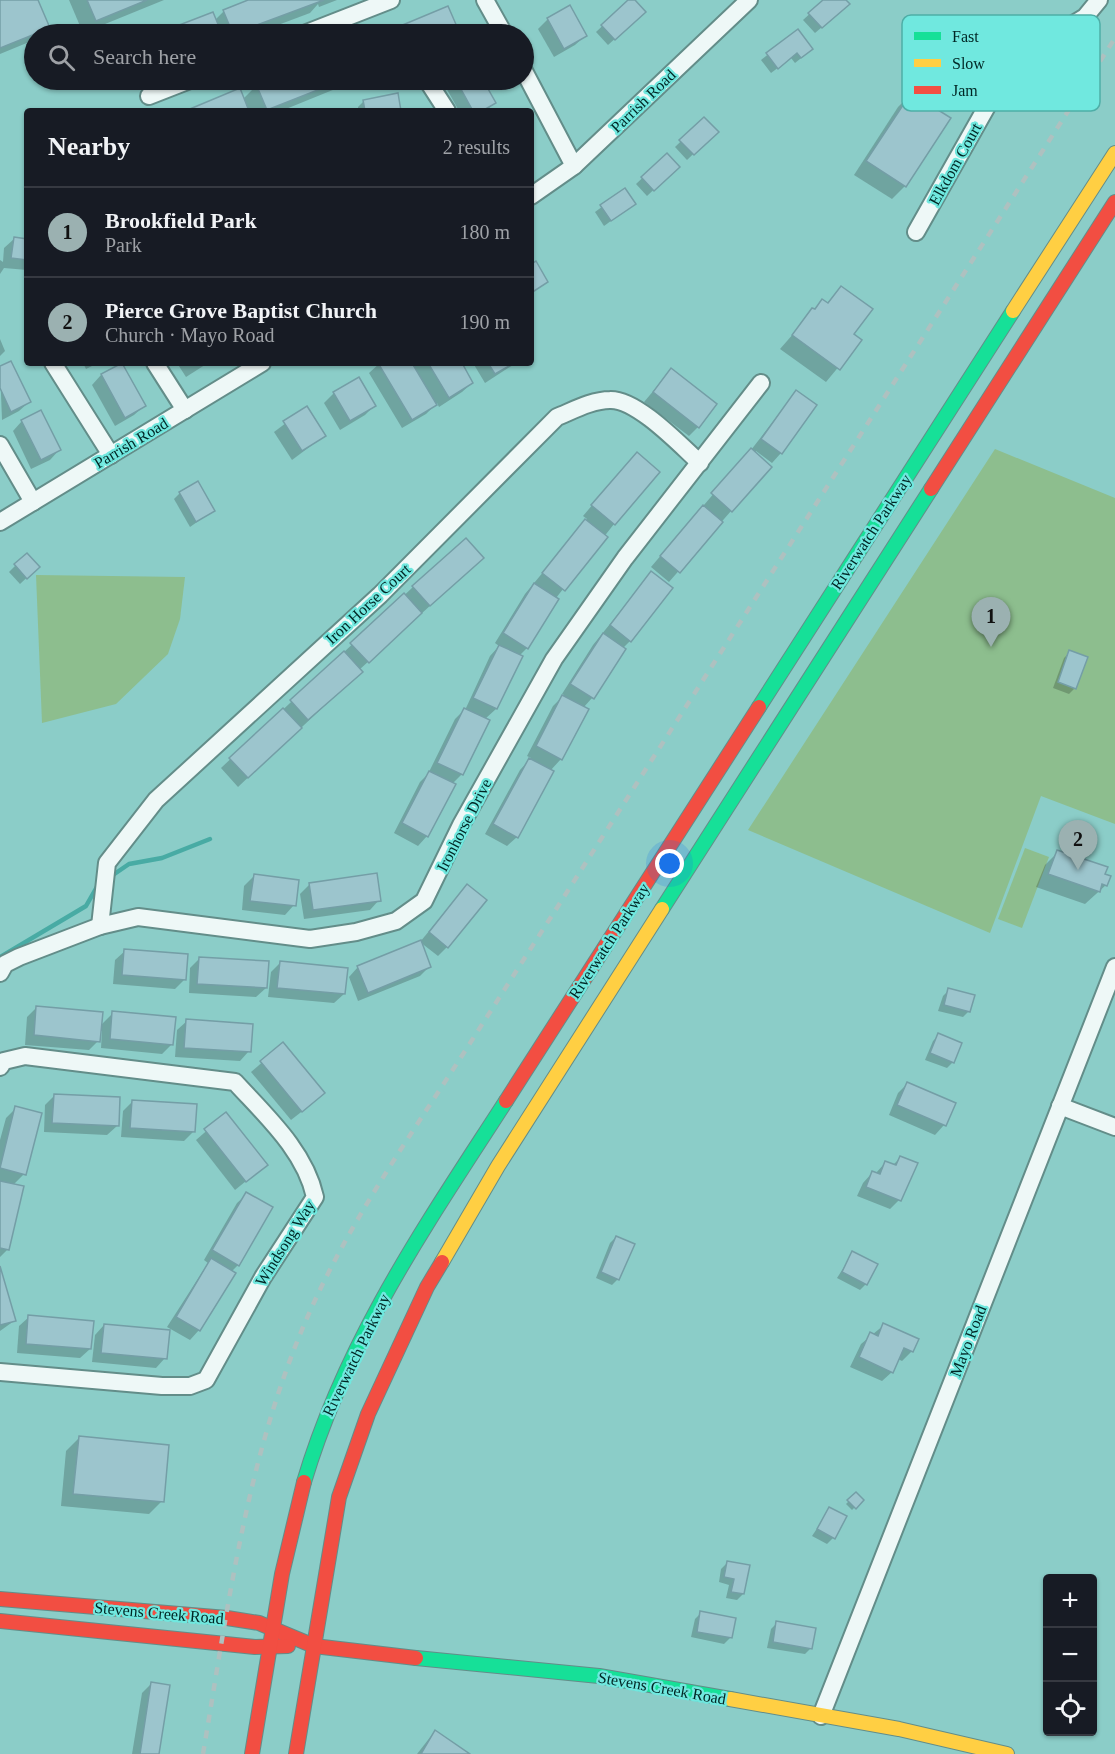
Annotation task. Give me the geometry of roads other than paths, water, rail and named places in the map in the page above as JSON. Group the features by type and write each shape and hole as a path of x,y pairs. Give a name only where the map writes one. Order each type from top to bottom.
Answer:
{"main road":[{"name":"Riverwatch Parkway","path":"252,1754 273,1629 301,1488 332,1399 397,1270 1115,153"},
{"name":"Riverwatch Parkway","path":"296,1754 339,1497 368,1414 427,1287 504,1156 1115,202"},
{"name":"Stevens Creek Road","path":"0,1599 227,1618 259,1623 314,1646"},
{"name":"Stevens Creek Road","path":"0,1621 270,1647 314,1646 373,1655 598,1676 942,1738 1007,1754"}],"street":[{"path":"330,24 391,0"},
{"path":"485,0 498,24"},
{"name":"Parrish Road","path":"534,194 574,166 749,0"},
{"name":"Elkdom Court","path":"1087,15 1099,0"},
{"path":"149,96 164,90"},
{"path":"433,90 445,108"},
{"path":"534,90 574,166"},
{"name":"Elkdom Court","path":"916,232 985,111"},
{"path":"55,366 111,454"},
{"path":"157,366 185,410"},
{"name":"Parrish Road","path":"0,522 257,366"},
{"name":"Ironhorse Drive","path":"0,973 5,964 19,957 100,926 138,917 310,939 356,932 396,921 424,901 462,825 554,659 625,558 761,383"},
{"name":"Iron Horse Court","path":"100,926 106,863 156,800 380,595 557,417 611,399 637,409 700,463"},
{"path":"0,445 33,502"},
{"name":"Mayo Road","path":"821,1716 1115,967"},
{"name":"Windsong Way","path":"0,1067 4,1061 25,1056 235,1082 292,1148 311,1176 315,1197 263,1276 206,1380 190,1386 162,1386 0,1372"},
{"path":"1060,1106 1115,1127"}],"waterway":[{"path":"110,877 129,864 162,858 210,839"},
{"path":"0,957 86,906 98,885"}],"railway":[{"path":"1100,61 1115,38"},
{"path":"203,1754 231,1588 254,1477 286,1370 324,1281 363,1210 407,1140 1068,111"}],"place":[{"name":"Brookfield Park","path":"991,647"},
{"name":"Pierce Grove Baptist Church","path":"1078,870"}]}
